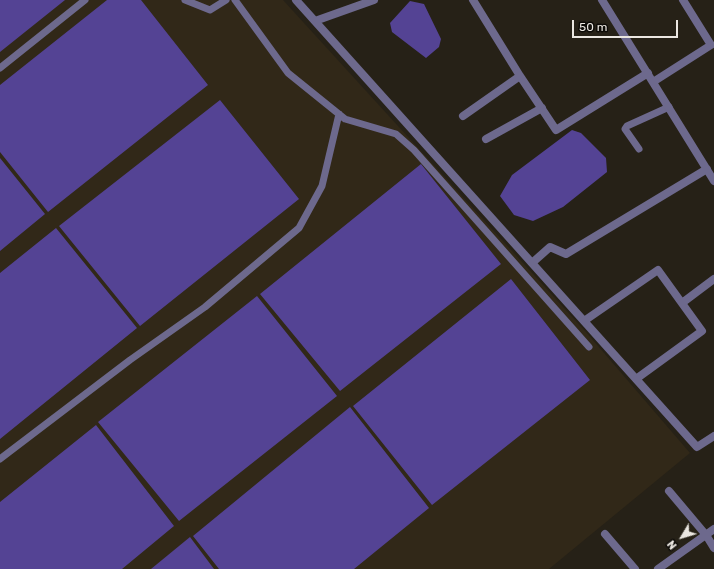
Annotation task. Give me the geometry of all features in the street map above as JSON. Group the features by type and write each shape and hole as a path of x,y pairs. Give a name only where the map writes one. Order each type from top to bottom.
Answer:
{"street":[{"path":"296,0 697,447 714,436"},
{"path":"315,21 374,0"},
{"path":"473,0 520,76 556,130 648,73"},
{"path":"602,0 714,181"},
{"path":"653,82 711,45 683,0"},
{"path":"463,116 520,76"},
{"path":"486,139 542,108"},
{"path":"532,263 550,247 566,254 707,169"},
{"path":"584,321 658,270 702,331 636,379"},
{"path":"682,303 714,279"},
{"path":"669,491 706,535 714,548"},
{"path":"658,569 714,529"},
{"path":"605,534 634,569"}],"lane":[{"path":"0,68 85,0"},
{"path":"185,0 210,10 226,0"},
{"path":"235,0 288,74 345,119 396,134 414,150 589,347"},
{"path":"639,149 625,128 626,126 669,107"},
{"path":"0,459 130,360 205,307 299,228 322,186 339,114"}],"shaded area":[{"path":"0,0 283,0 586,332 690,453 549,569 0,569"},
{"path":"0,0 65,0 0,52"},
{"path":"107,0 141,0 208,85 48,212 0,152 0,85"},
{"path":"410,1 424,4 441,39 439,47 426,58 392,32 390,23"},
{"path":"220,100 299,199 140,326 59,226"},
{"path":"572,130 581,133 606,158 607,172 563,207 533,221 514,215 500,196 512,175"},
{"path":"0,158 45,214 0,251"},
{"path":"421,164 501,264 340,391 260,294"},
{"path":"56,228 137,328 0,439 0,273"},
{"path":"511,279 590,380 432,505 353,406"},
{"path":"257,296 337,396 179,521 98,422"},
{"path":"350,407 429,508 354,569 219,569 193,536"},
{"path":"96,425 174,526 122,569 0,569 0,502"},
{"path":"190,537 214,569 151,569"}]}
